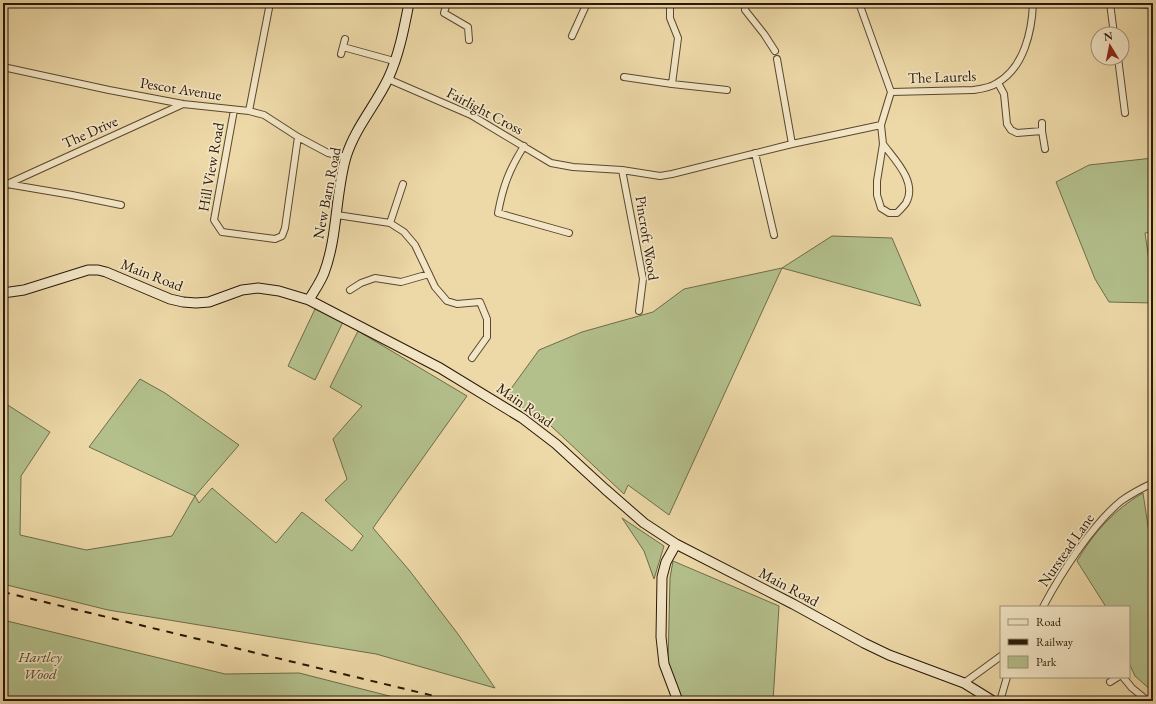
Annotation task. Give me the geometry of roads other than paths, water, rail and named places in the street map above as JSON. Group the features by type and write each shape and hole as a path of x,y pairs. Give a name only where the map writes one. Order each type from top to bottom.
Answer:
{"main road":[{"name":"New Barn Road","path":"309,300 323,274 332,241 346,157 353,139 388,79 403,36 410,3"},
{"name":"Main Road","path":"3,292 24,290 88,270 98,270 170,299 182,302 210,302 242,290 258,288 280,291 309,300 440,368 522,418 556,444 604,489 644,523 676,544 793,604 864,643 890,655 964,683 993,701"},
{"path":"676,544 666,562 662,577 661,637 664,664 678,701"}],"street":[{"path":"249,111 270,3"},
{"path":"447,3 444,14 468,27 469,40"},
{"path":"572,36 588,3"},
{"path":"670,3 670,18 678,38 672,84"},
{"path":"746,3 745,10 775,51"},
{"path":"860,3 892,92 881,124 883,144 877,181 877,195 881,208 889,213 897,213 906,202 909,188 906,175 883,144"},
{"name":"The Laurels","path":"892,92 973,90 985,88 998,83 1016,64 1022,52 1031,28 1033,3"},
{"path":"1107,3 1153,5"},
{"path":"1110,3 1113,26"},
{"path":"341,54 345,40"},
{"path":"343,47 394,61"},
{"path":"777,59 792,144"},
{"path":"1119,66 1125,113"},
{"name":"Pescot Avenue","path":"3,67 183,104 249,111 264,115 298,137 328,153 346,157"},
{"path":"624,77 727,90"},
{"name":"Fairlight Cross","path":"388,79 471,115 524,146 508,173 502,190 498,213 569,234"},
{"path":"998,83 1004,94 1007,124 1011,130 1017,134 1042,131"},
{"name":"The Drive","path":"5,185 183,104"},
{"name":"Hill View Road","path":"234,110 214,220 222,232 275,239 282,236 285,228 298,137"},
{"path":"1042,123 1045,149"},
{"name":"Pincroft Wood","path":"524,146 551,163 573,167 622,170 660,176 881,124"},
{"path":"755,153 774,235"},
{"name":"Pincroft Wood","path":"622,170 643,279 639,311"},
{"path":"390,223 403,184"},
{"name":"The Drive","path":"5,185 72,194 121,205"},
{"path":"337,215 390,223 404,232 414,245 436,287 447,301 457,304 480,302 487,319 487,337 472,358"},
{"path":"350,290 361,283 375,278 401,282 429,274"},
{"name":"Nurstead Lane","path":"1044,606 1074,556 1102,521 1121,501 1153,483"},
{"path":"964,683 1000,657"},
{"path":"1000,701 1007,678"},
{"path":"1110,682 1116,678"},
{"path":"1124,678 1132,688 1148,701"}],"railway":[{"path":"3,592 455,701"}],"park label":[{"name":"Hartley Wood","path":"40,666"}]}
